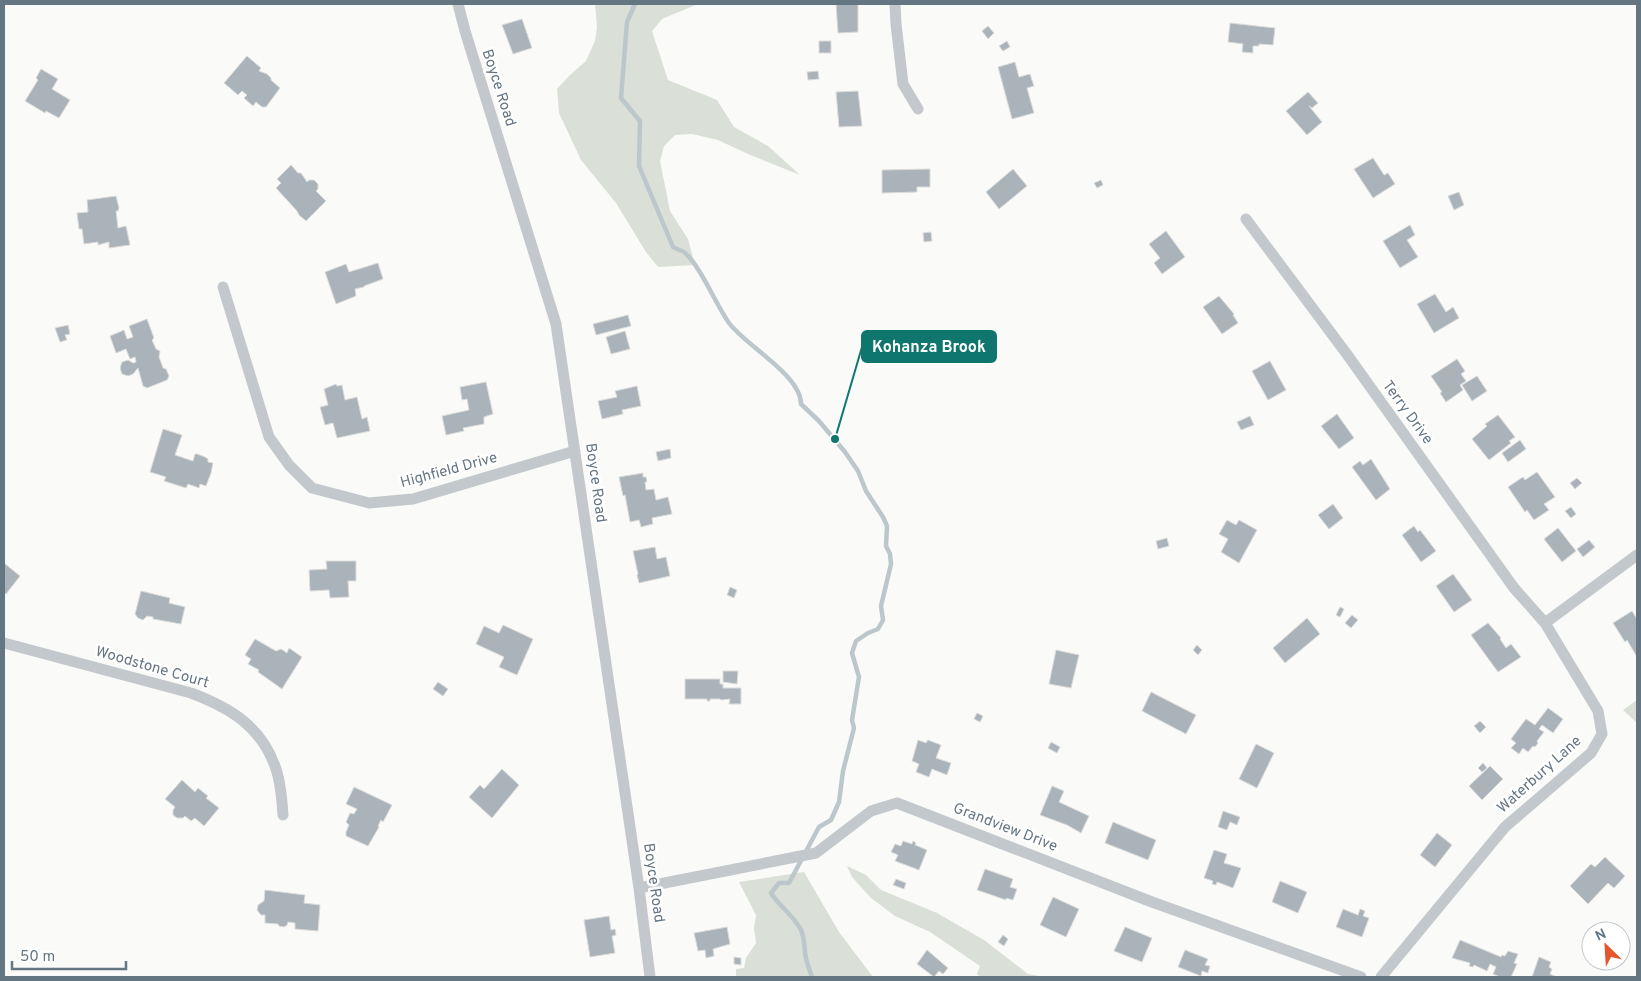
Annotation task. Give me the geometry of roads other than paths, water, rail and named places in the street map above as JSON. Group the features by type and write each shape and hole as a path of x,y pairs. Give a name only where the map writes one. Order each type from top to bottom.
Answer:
{"street":[{"name":"Boyce Road","path":"458,4 464,31 556,324 639,888 650,977"},
{"path":"895,4 904,84 918,109"},
{"name":"Terry Drive","path":"1246,219 1346,353 1514,588 1545,623"},
{"name":"Highfield Drive","path":"223,287 269,437 290,465 312,488 369,503 413,499 575,451"},
{"path":"1545,623 1637,555"},
{"name":"Waterbury Lane","path":"1381,977 1505,827 1591,753 1602,734 1598,711 1545,623"},
{"name":"Woodstone Court","path":"4,643 191,693 212,701 242,718 260,737 276,769 280,785 283,815"},
{"name":"Grandview Drive","path":"639,888 816,853 871,811 897,803 1152,902 1361,977"}],"waterway":[{"path":"635,4 627,22 621,98 640,121 639,166 673,247 684,252 696,266 729,323 792,382 799,393 801,404 819,421 858,471 866,491 887,526 886,546 890,554 891,564 881,606 883,620 878,629 856,641 852,653 859,677 852,720 854,728 843,771 839,802 831,820 819,827 789,883 779,883 771,893 801,930 806,960 812,977"}],"place":[{"name":"Kohanza Brook","path":"835,439"}]}
